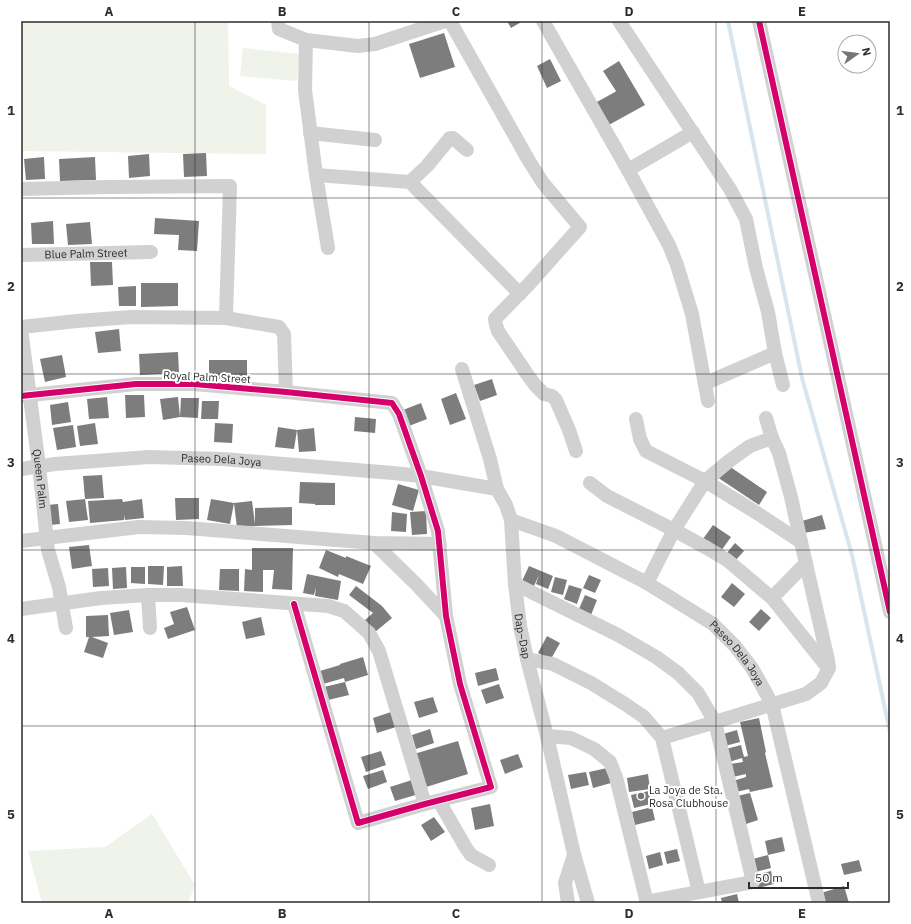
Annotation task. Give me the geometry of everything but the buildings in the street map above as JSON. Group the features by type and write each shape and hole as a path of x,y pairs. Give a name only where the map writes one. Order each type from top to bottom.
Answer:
{"street":[{"path":"278,21 279,29 306,40 358,46 375,44 445,21"},
{"path":"450,21 539,177 580,228 520,294 495,319 498,332 535,385 544,394 552,396 556,400 576,451"},
{"path":"543,21 669,245 677,265 692,314 706,383 708,401"},
{"path":"619,21 730,189 746,219 756,268 768,312 775,353 783,385"},
{"path":"759,21 890,612"},
{"path":"306,40 305,90 316,175 328,248"},
{"path":"310,132 375,140"},
{"path":"628,170 693,132"},
{"path":"410,182 427,166 450,138 453,138 467,150"},
{"path":"316,175 410,182 520,294"},
{"path":"21,189 230,186 226,318"},
{"name":"Blue Palm Street","path":"21,255 151,252"},
{"path":"21,328 77,320 131,317 226,318 279,327 284,334 286,392"},
{"name":"Queen Palm","path":"21,328 25,395 39,466 46,537 48,550 59,587 66,628"},
{"path":"706,383 775,353"},
{"name":"Dap~Dap","path":"462,369 490,459 497,489 506,505 511,520 515,584 520,626 574,854 588,903"},
{"name":"Royal Palm Street","path":"25,395 136,384 194,384 392,403 399,414 421,476"},
{"path":"662,738 806,694 821,683 829,668 791,497 779,453 772,438 766,418"},
{"path":"636,419 640,439 646,451 705,481 801,542"},
{"path":"646,582 674,530 705,481 729,460 750,446 772,438"},
{"name":"Paseo Dela Joya","path":"21,469 39,466 149,457 223,459 421,476 497,489"},
{"path":"294,604 358,823 490,787 460,684 446,616 438,531 421,476"},
{"path":"590,483 607,496 674,530 727,560 772,598 829,668"},
{"name":"Paseo Dela Joya","path":"511,520 556,536 646,582 713,624 735,646 752,668 772,704 819,903"},
{"path":"21,541 139,527 186,528 374,543 440,544"},
{"path":"374,543 446,616"},
{"path":"772,598 806,563"},
{"path":"515,584 618,635 656,657 678,673 698,693 715,722 753,882 647,903 616,777 610,762 594,749 571,738 547,736"},
{"path":"148,595 150,628"},
{"path":"21,609 101,598 148,595 328,606 344,611 369,633 379,651 424,804"},
{"path":"527,659 553,664 591,683 644,717 662,738 700,892"},
{"path":"439,801 471,855 490,865"},
{"path":"568,903 565,883 574,854"}],"shaded area":[{"path":"21,21 228,21 229,86 266,105 266,154 21,151"},
{"path":"243,48 300,54 297,81 240,76"},
{"path":"152,814 195,885 188,903 42,903 28,851 105,847"}],"waterway":[{"path":"728,21 802,378 852,555 890,732"}],"cycle path":[{"path":"759,21 890,612"},
{"path":"21,396 136,384 194,384 392,403 399,414 421,476 438,531 446,616 460,684 491,787 358,823 294,604"}],"place":[{"name":"La Joya de Sta. Rosa Clubhouse","path":"641,796"}]}
